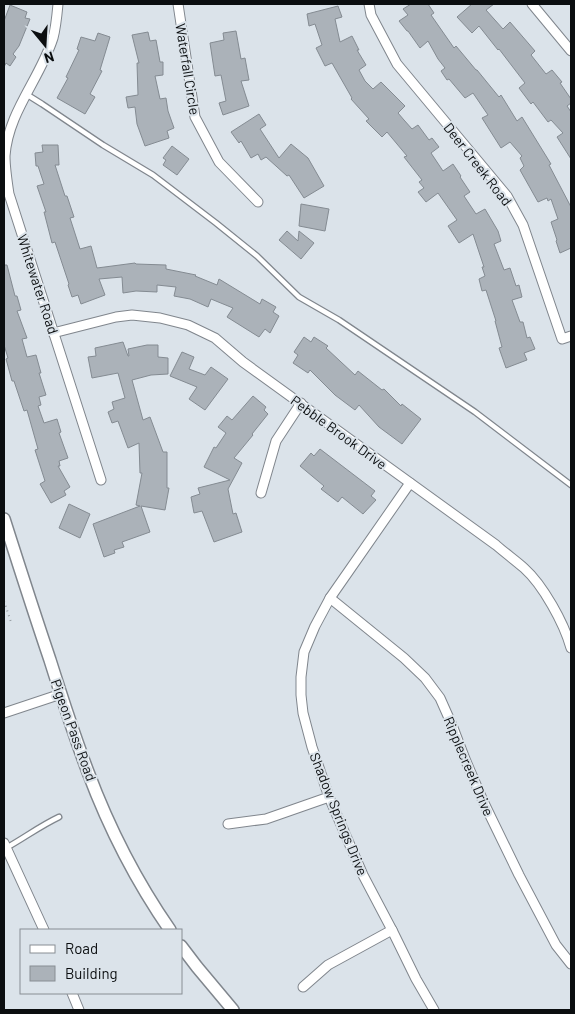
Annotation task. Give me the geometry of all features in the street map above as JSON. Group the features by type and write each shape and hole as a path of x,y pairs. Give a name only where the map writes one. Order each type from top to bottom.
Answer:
{"street":[{"name":"Whitewater Road","path":"58,4 53,38 13,120 5,154 7,182 9,194 101,480"},
{"name":"Waterfall Circle","path":"178,4 195,116 219,162 258,202"},
{"name":"Deer Creek Road","path":"369,4 371,15 397,64 507,196 523,225 567,338"},
{"path":"532,4 571,51"},
{"name":"Pebble Brook Drive","path":"53,333 100,320 132,315 160,318 188,325 214,338 244,362 496,545 525,569 541,589 561,621 571,648"},
{"path":"261,493 276,441 300,403"},
{"name":"Shadow Springs Drive","path":"410,483 330,598 304,652 301,677 303,713 329,797 363,875 416,979 434,1010"},
{"name":"Pigeon Pass Road","path":"4,519 88,772 113,831 146,894 169,929"},
{"name":"Ripplecreek Drive","path":"330,598 426,678 440,698 483,801 519,875 556,945 571,964"},
{"path":"4,713 61,694"},
{"path":"228,824 266,819 329,797"},
{"path":"5,846 44,929"},
{"path":"303,987 328,965 392,930"},
{"path":"182,947 233,1010"},
{"path":"72,994 79,1010"}],"lane":[{"path":"26,94 103,145 153,175 257,256 299,297 339,320 475,412 571,485"},
{"path":"5,846 24,838 58,817"}],"path":[{"path":"4,601 11,622"}],"building":[{"path":"411,4 428,4 434,13 431,15 454,48 456,46 499,97 501,95 517,121 522,117 551,164 549,165 571,207 571,248 560,253 551,222 558,219 551,199 548,201 547,198 538,202 520,170 524,166 520,158 522,156 510,142 501,148 482,118 488,115 473,93 465,98 441,71 445,68 428,41 420,48 399,21 408,15 403,9"},
{"path":"472,4 494,4 486,10 503,29 510,22 535,51 531,55 546,74 552,70 562,82 560,83 571,99 571,103 567,106 571,112 571,159 557,137 563,133 551,120 548,122 533,102 531,104 519,88 525,83 499,49 479,26 472,33 457,17"},
{"path":"10,5 27,12 25,18 30,19 19,46 13,54 16,57 10,66 6,63 4,67 4,21"},
{"path":"338,6 342,17 335,19 340,42 352,36 359,50 357,50 366,65 359,70 365,81 373,89 381,82 405,106 398,113 412,129 418,125 429,140 432,138 439,147 431,153 443,171 453,164 470,192 464,196 476,214 485,209 498,231 501,241 494,244 504,270 510,268 516,286 519,285 522,297 512,300 520,322 523,322 527,338 530,337 535,349 524,353 527,360 506,368 499,348 502,347 496,321 486,290 482,291 479,279 485,276 482,267 484,267 473,234 459,243 448,226 457,220 438,193 426,202 418,192 424,188 419,182 422,180 404,157 407,156 387,132 382,137 366,121 369,119 351,99 332,63 325,66 316,48 322,45 315,24 309,26 307,14"},
{"path":"236,31 241,59 245,58 249,80 241,81 249,106 223,115 219,103 226,101 221,75 215,76 210,43 224,40 223,33"},
{"path":"148,32 150,41 156,40 160,62 163,62 163,75 155,76 160,99 166,98 174,128 167,131 169,138 145,146 137,124 135,107 128,108 126,97 138,95 137,63 139,63 132,35"},
{"path":"98,33 110,37 100,70 102,71 90,94 95,97 85,114 57,98 68,78 66,77 79,50 77,49 81,37 95,41"},
{"path":"259,114 266,125 260,129 279,158 291,144 308,158 324,186 304,198 289,175 287,176 266,157 261,160 258,154 251,158 241,141 239,143 231,132"},
{"path":"42,145 58,145 59,165 55,165 74,217 70,218 80,249 91,246 97,268 135,263 166,265 166,269 196,275 217,285 219,279 260,304 262,299 276,307 273,312 279,316 270,333 265,329 259,337 227,317 233,308 211,299 208,307 190,299 174,296 176,287 157,285 157,292 136,291 123,293 122,277 99,279 105,295 81,304 78,295 72,297 55,242 52,243 44,212 46,212 37,186 44,184 38,166 36,166 35,153 43,152"},
{"path":"172,146 189,159 177,175 163,165 166,160 163,158"},
{"path":"301,204 329,209 325,231 299,226"},
{"path":"287,231 298,241 299,231 314,243 301,259 279,240"},
{"path":"4,265 7,265 15,296 17,296 21,310 17,311 27,338 22,339 27,357 36,355 41,373 39,373 46,395 39,397 41,405 38,406 44,423 57,419 61,432 59,433 68,458 59,461 60,466 58,466 70,487 64,491 66,495 51,503 40,484 45,481 35,450 38,449 27,410 24,411 14,381 12,381 6,359 8,358 4,345"},
{"path":"304,337 311,342 314,337 328,346 326,348 355,375 358,371 382,390 384,389 401,406 402,404 421,419 402,444 379,427 359,405 355,410 335,395 310,370 308,373 293,363 298,355 294,352"},
{"path":"123,342 128,356 128,349 158,345 158,357 168,358 168,374 151,375 132,380 143,420 150,417 163,452 167,452 167,488 169,488 165,510 141,506 150,532 122,542 124,547 114,550 115,553 104,557 93,524 140,506 136,505 142,473 140,473 139,443 128,448 118,421 112,423 108,412 114,409 112,402 125,398 118,373 92,378 88,357 96,356 95,348"},
{"path":"182,352 194,357 189,369 205,375 211,367 228,379 205,410 189,399 197,387 170,376"},
{"path":"253,396 266,407 264,410 268,414 234,458 242,463 228,489 233,514 236,513 242,532 214,542 202,511 194,513 191,497 200,494 198,488 230,480 204,467 214,447 216,448 226,433 218,427 227,416 232,420"},
{"path":"320,449 375,491 371,496 376,500 363,514 342,497 338,502 321,489 324,486 300,466 311,453 314,456"},
{"path":"69,504 90,514 80,538 59,528"}]}
